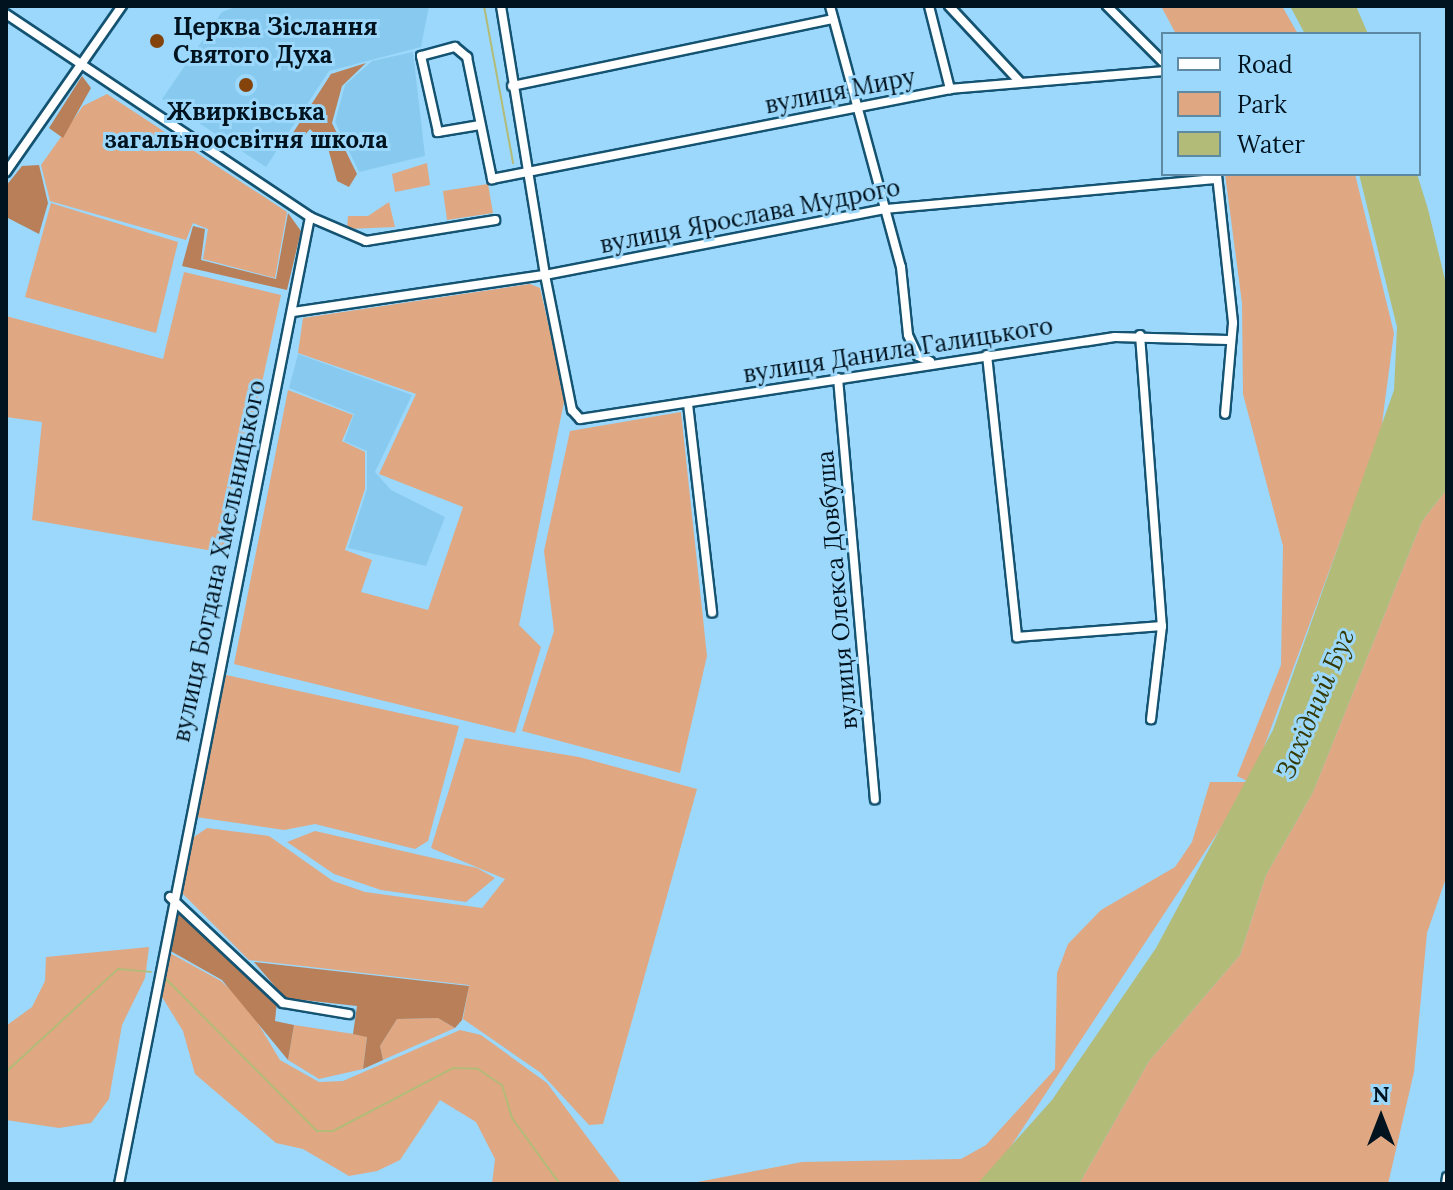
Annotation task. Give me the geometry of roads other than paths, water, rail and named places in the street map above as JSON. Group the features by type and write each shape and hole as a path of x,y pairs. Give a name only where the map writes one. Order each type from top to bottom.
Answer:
{"street":[{"path":"6,172 122,6"},
{"path":"501,6 545,275"},
{"path":"830,6 885,209 908,335 918,356 932,362"},
{"path":"929,6 950,89"},
{"path":"949,6 1019,81"},
{"path":"1107,6 1161,60"},
{"path":"6,14 79,68 310,217 366,241 495,220"},
{"path":"512,86 833,19"},
{"path":"462,51 480,125 438,132 421,56 462,51"},
{"name":"вулиця Миру","path":"480,125 492,179 950,89 1161,71"},
{"path":"1217,176 1233,323 1228,340 1225,414"},
{"name":"вулиця Ярослава Мудрого","path":"293,312 545,275 885,209 1217,176"},
{"name":"вулиця Богдана Хмельницького","path":"119,1184 170,897 293,312 310,217"},
{"name":"вулиця Данила Галицького","path":"545,275 576,415 588,421 932,362 1140,335 1228,340"},
{"path":"1140,335 1162,626 1151,719"},
{"path":"987,355 1017,637 1162,626"},
{"name":"вулиця Олекса Довбуша","path":"838,378 875,799"},
{"path":"688,404 712,613"},
{"path":"170,897 283,1003 349,1014"},
{"path":"1446,1184 1447,1177"}],"water":[{"path":"1290,6 1356,6 1367,32 1304,32"},
{"name":"Західний Буг","path":"1359,176 1418,176 1428,209 1447,288 1447,489 1422,521 1313,792 1266,875 1240,955 1149,1061 1079,1184 977,1184 1052,1100 1156,948 1273,730 1394,390 1397,327"}],"waterway":[{"path":"484,6 513,163"},
{"path":"6,1072 118,969 151,972"},
{"path":"165,978 317,1131 333,1131 453,1068 478,1069 502,1085 512,1118 560,1184"}],"place":[{"name":"Церква Зіслання Святого Духа","path":"157,41"},
{"name":"Жвирківська загальноосвітня школа","path":"246,85"}]}
